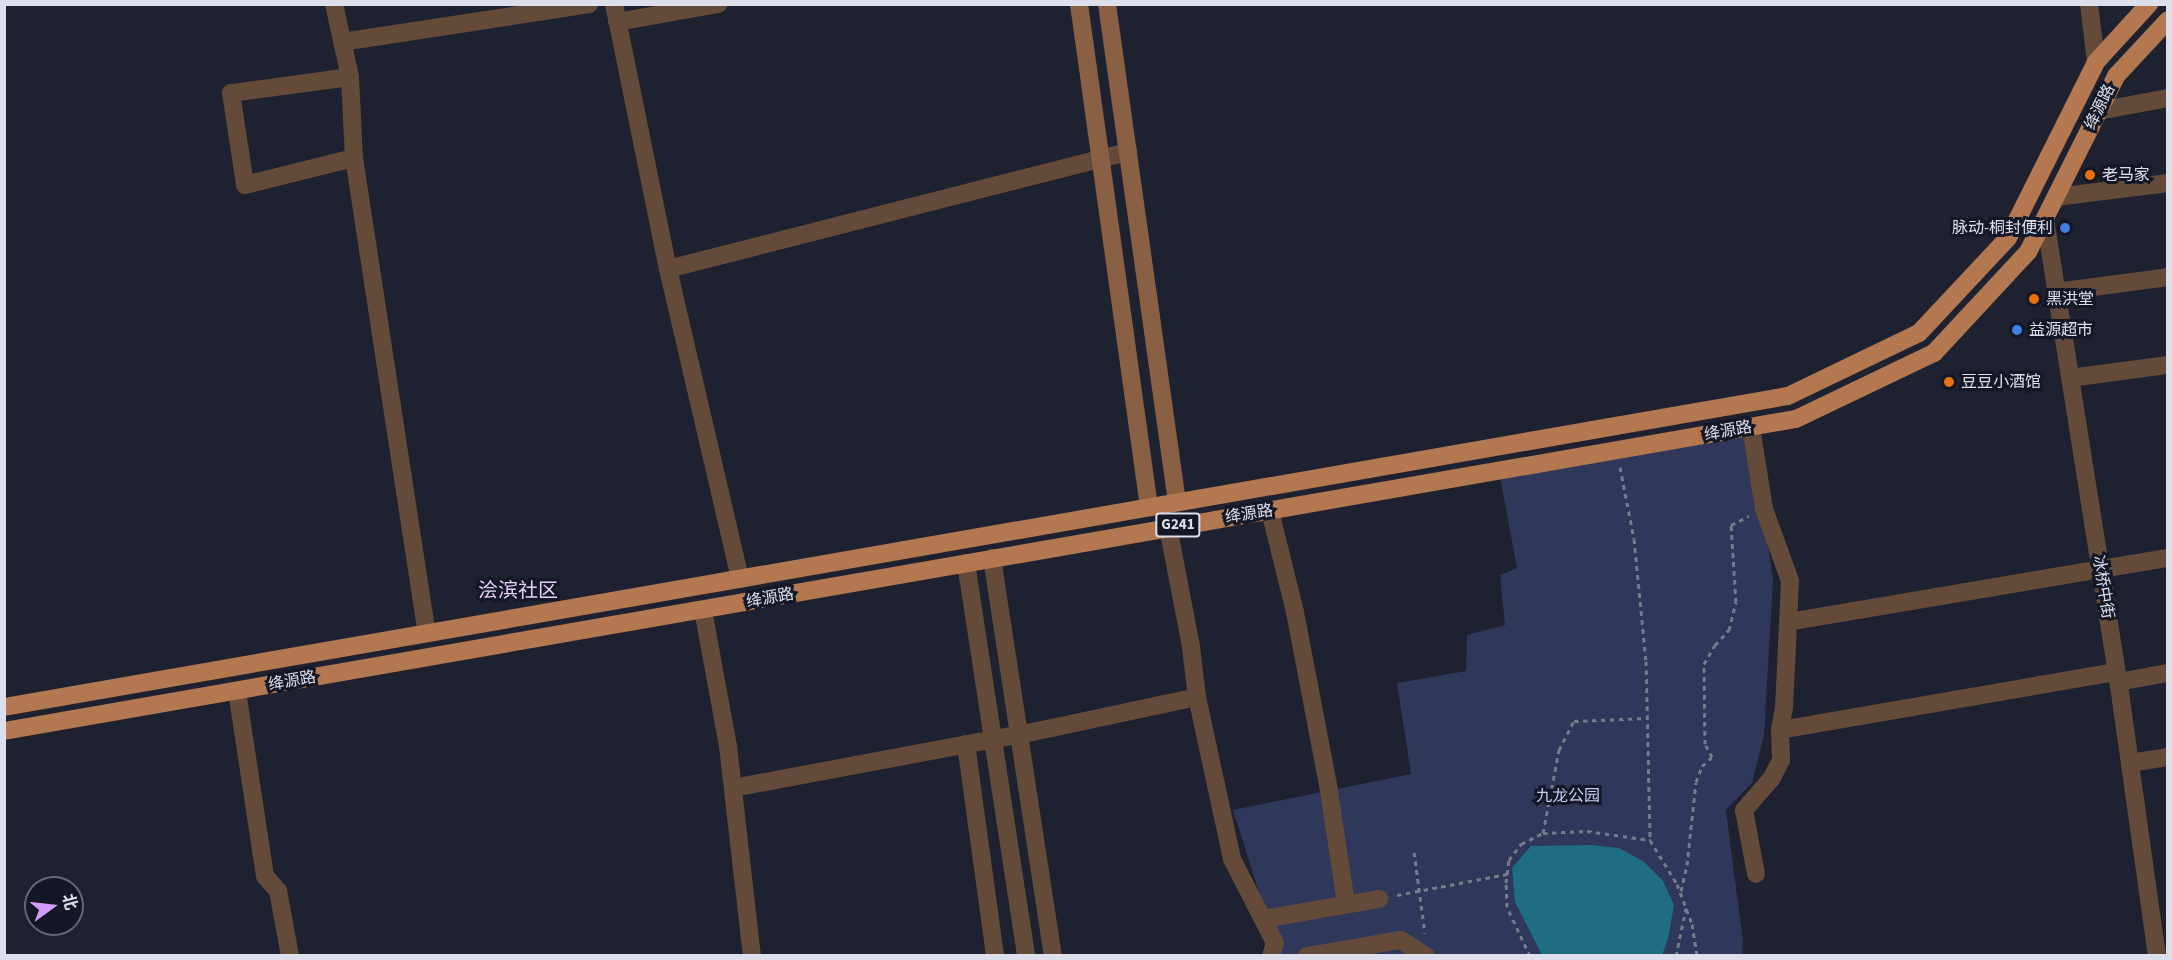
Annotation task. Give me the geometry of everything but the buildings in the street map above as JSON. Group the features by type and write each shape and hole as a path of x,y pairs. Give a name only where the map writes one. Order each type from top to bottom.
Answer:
{"highway":[{"name":"绛源路","path":"4,707 1788,396 1920,333 2008,238 2096,62 2148,4"},
{"name":"绛源路","path":"4,731 1796,419 1934,353 2028,252 2116,76 2168,20"}],"main road":[{"path":"1079,4 1149,507"},
{"path":"1107,4 1177,502"}],"street":[{"path":"334,4 350,77 354,158 427,633"},
{"path":"342,42 589,4"},
{"path":"718,4 615,14 668,269 740,579"},
{"path":"2090,4 2096,62"},
{"path":"350,77 231,93 245,184 354,158"},
{"path":"2098,111 2168,98"},
{"path":"668,269 1128,152"},
{"path":"2056,197 2168,183"},
{"name":"冰桥中街","path":"2045,219 2117,677 2157,956"},
{"path":"2056,292 2168,277"},
{"path":"2070,378 2168,365"},
{"path":"1751,427 1764,509 1790,581 1784,707 1780,730 1781,760 1772,778 1744,810 1756,874"},
{"path":"1270,511 1295,612 1321,746 1346,903"},
{"path":"1168,527 1191,647 1197,697 1232,859 1275,943 1271,956"},
{"path":"992,558 1017,735 1053,956"},
{"path":"1788,622 2168,558"},
{"path":"966,563 1026,956"},
{"path":"703,610 728,746 752,956"},
{"path":"1780,730 2117,677 2168,673"},
{"path":"237,691 265,876 278,891 290,956"},
{"path":"733,788 992,740 1197,697"},
{"path":"966,744 995,956"},
{"path":"2130,763 2168,757"},
{"path":"1263,919 1379,899"},
{"path":"1307,956 1401,940 1426,956"}],"path":[{"path":"1617,450 1634,539 1646,661 1650,840 1681,893 1692,924 1697,956"},
{"path":"1681,893 1687,865 1696,782 1702,766 1712,757 1705,744 1704,664 1715,645 1730,630 1736,602 1731,525 1764,509"},
{"path":"1543,833 1559,750 1574,721 1647,718"},
{"path":"1530,956 1507,907 1509,860 1521,844 1543,833 1587,831 1650,840"},
{"path":"1414,852 1425,934"},
{"path":"1379,899 1507,874"},
{"path":"1676,956 1686,906"}],"green space":[{"name":"九龙公园","path":"1751,427 1773,580 1764,736 1752,783 1726,810 1743,942 1742,955 1279,955 1233,810 1411,774 1397,683 1466,671 1467,635 1505,625 1500,575 1517,568 1499,471"}],"shaded area":[{"path":"1591,845 1619,848 1643,861 1663,881 1674,905 1668,939 1662,955 1542,955 1515,902 1512,868 1531,846"}],"place":[{"name":"老马家","path":"2090,175"},
{"name":"脉动-桐封便利","path":"2065,228"},
{"name":"黑洪堂","path":"2034,299"},
{"name":"益源超市","path":"2017,330"},
{"name":"豆豆小酒馆","path":"1949,382"}],"district":[{"name":"浍滨社区","path":"518,591"}]}
